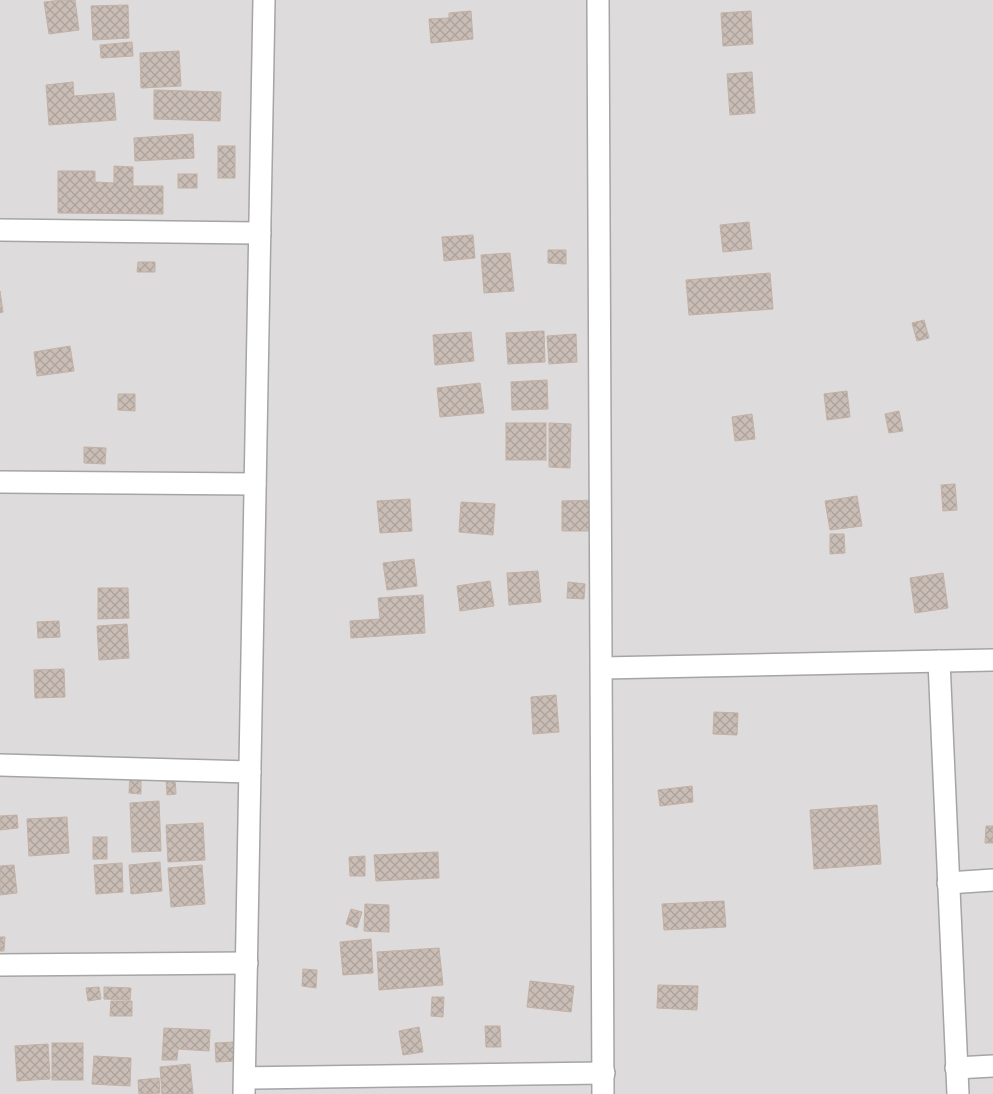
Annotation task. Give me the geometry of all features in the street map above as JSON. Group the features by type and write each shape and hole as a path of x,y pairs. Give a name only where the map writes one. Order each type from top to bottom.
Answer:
{"street":[{"path":"264,0 244,1086 603,1084 598,0"},
{"path":"0,230 260,233"},
{"path":"0,482 256,484"},
{"path":"602,668 993,660"},
{"path":"939,661 958,1094"},
{"path":"0,765 250,772"},
{"path":"948,883 993,880"},
{"path":"0,965 246,963"},
{"path":"956,1068 993,1066"}],"shaded area":[{"path":"0,0 993,0 993,1094 0,1094"}],"building":[{"path":"75,0 79,30 49,34 44,2"},
{"path":"128,5 129,38 93,40 91,6"},
{"path":"471,11 473,39 431,43 429,19 449,18 449,13"},
{"path":"751,11 753,44 723,46 721,13"},
{"path":"132,42 133,56 101,58 100,45"},
{"path":"179,51 181,86 141,88 140,53"},
{"path":"752,72 755,113 730,115 727,74"},
{"path":"73,82 74,96 114,93 116,120 49,125 46,85"},
{"path":"154,90 221,92 220,121 154,119"},
{"path":"193,134 194,158 135,161 134,138"},
{"path":"218,146 235,146 235,178 218,178"},
{"path":"114,166 133,167 133,186 163,186 163,214 58,213 58,171 95,171 95,182 114,183"},
{"path":"178,174 197,174 197,188 178,188"},
{"path":"749,222 752,249 723,252 720,225"},
{"path":"473,235 475,258 444,261 442,237"},
{"path":"548,250 566,250 566,264 548,263"},
{"path":"510,253 514,291 484,293 481,255"},
{"path":"138,262 155,262 155,272 137,272"},
{"path":"770,273 773,309 689,315 686,280"},
{"path":"0,291 3,312 0,313"},
{"path":"924,320 929,338 917,341 912,323"},
{"path":"544,331 545,362 508,364 506,333"},
{"path":"471,332 474,361 435,365 433,335"},
{"path":"576,334 577,362 549,364 547,336"},
{"path":"70,346 74,371 37,376 34,352"},
{"path":"547,380 548,409 512,410 511,382"},
{"path":"480,383 484,413 440,417 437,388"},
{"path":"847,391 850,417 827,420 824,394"},
{"path":"118,394 135,394 135,411 118,410"},
{"path":"899,411 903,431 889,433 885,414"},
{"path":"752,414 755,439 735,441 732,417"},
{"path":"506,423 546,423 546,460 506,460"},
{"path":"549,423 571,424 570,468 549,467"},
{"path":"84,447 106,448 105,464 84,463"},
{"path":"955,484 957,510 943,511 941,485"},
{"path":"857,496 862,526 830,530 825,501"},
{"path":"410,499 412,531 380,533 377,501"},
{"path":"598,500 598,531 562,531 562,501"},
{"path":"461,502 495,504 493,535 459,532"},
{"path":"830,534 844,534 845,553 830,554"},
{"path":"414,559 417,586 387,590 383,563"},
{"path":"538,571 541,602 509,605 507,573"},
{"path":"943,573 948,608 915,613 910,578"},
{"path":"490,581 494,606 460,611 457,586"},
{"path":"568,582 585,584 584,599 567,598"},
{"path":"98,588 128,588 129,618 98,619"},
{"path":"423,595 425,633 351,638 350,621 380,619 378,598"},
{"path":"59,621 60,637 38,638 37,622"},
{"path":"127,624 129,658 99,660 97,626"},
{"path":"64,669 65,697 35,698 34,670"},
{"path":"556,695 559,732 533,734 531,697"},
{"path":"714,712 738,713 737,735 713,734"},
{"path":"130,775 141,776 141,794 129,793"},
{"path":"166,778 175,778 176,794 167,795"},
{"path":"692,786 693,802 660,806 658,790"},
{"path":"159,801 161,851 132,852 130,803"},
{"path":"877,805 881,864 814,869 810,810"},
{"path":"17,815 18,828 0,830 0,816"},
{"path":"67,817 69,853 29,856 27,819"},
{"path":"203,823 205,860 168,862 166,825"},
{"path":"986,826 993,826 993,843 985,843"},
{"path":"93,837 107,837 107,859 93,859"},
{"path":"438,852 439,878 376,881 374,855"},
{"path":"365,856 365,876 350,876 349,857"},
{"path":"160,862 162,891 131,894 129,865"},
{"path":"122,863 123,892 96,894 94,865"},
{"path":"14,865 17,893 0,895 0,866"},
{"path":"202,865 205,904 171,907 168,868"},
{"path":"724,901 726,927 664,930 662,904"},
{"path":"365,904 389,905 389,932 364,931"},
{"path":"351,909 362,912 357,928 346,924"},
{"path":"0,937 5,937 4,951 0,951"},
{"path":"371,939 373,973 343,975 340,942"},
{"path":"439,948 443,985 379,990 377,952"},
{"path":"303,969 317,970 316,988 302,986"},
{"path":"530,981 574,986 571,1012 527,1007"},
{"path":"658,985 698,986 697,1010 657,1008"},
{"path":"99,987 101,999 88,1001 86,988"},
{"path":"104,987 131,988 130,1000 104,999"},
{"path":"432,997 444,997 443,1017 431,1016"},
{"path":"111,1001 132,1001 132,1016 110,1016"},
{"path":"485,1026 500,1026 501,1047 486,1047"},
{"path":"419,1027 423,1052 403,1055 399,1031"},
{"path":"164,1028 210,1030 209,1051 178,1049 177,1060 162,1060"},
{"path":"234,1042 235,1061 216,1062 215,1043"},
{"path":"52,1043 83,1043 83,1080 52,1080"},
{"path":"48,1044 50,1079 17,1081 15,1046"},
{"path":"94,1056 131,1058 130,1086 92,1084"},
{"path":"190,1064 193,1094 162,1094 160,1067"},
{"path":"159,1078 160,1093 139,1094 138,1080"}]}
